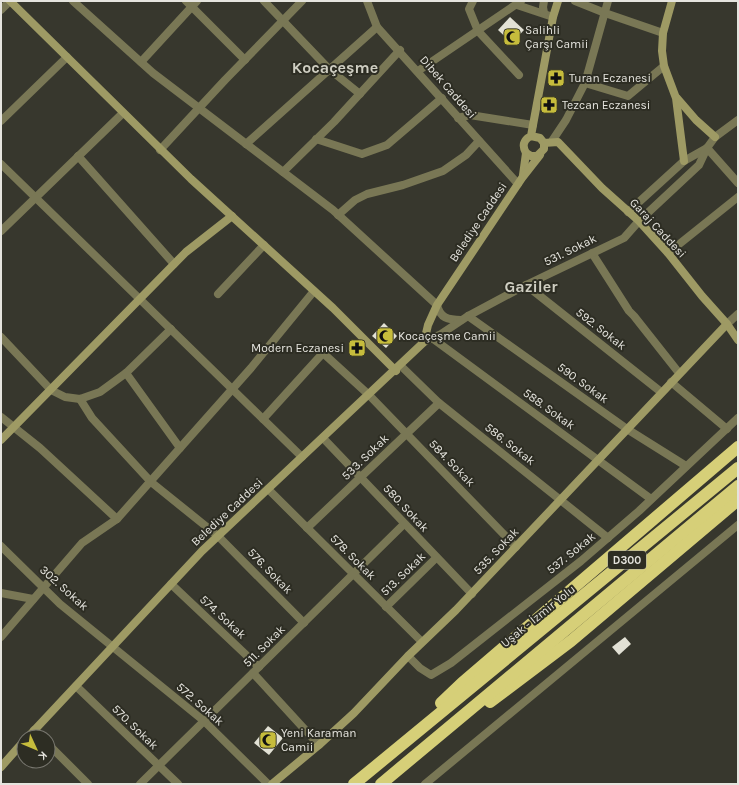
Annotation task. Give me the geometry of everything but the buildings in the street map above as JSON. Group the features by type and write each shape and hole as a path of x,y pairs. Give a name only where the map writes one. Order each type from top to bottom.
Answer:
{"highway":[{"path":"396,748 462,683 738,447"},
{"name":"Uşak - İzmir Yolu","path":"354,784 738,468"},
{"name":"D300","path":"382,784 738,486"},
{"path":"452,725 494,700 571,641 738,500"}],"street":[{"path":"1,10 10,1 160,150 398,368"},
{"path":"73,1 141,62 338,215 437,305 439,312 444,317 450,320 461,320"},
{"path":"264,1 329,69 360,94"},
{"path":"160,150 302,1"},
{"name":"Dibek Caddesi","path":"367,1 377,27 400,50 479,141 520,181"},
{"path":"473,1 469,9 478,31 519,75"},
{"path":"544,1 544,13"},
{"path":"520,181 526,153 524,142 531,136 553,17 558,1"},
{"path":"575,1 663,33"},
{"path":"526,153 534,157 540,155 548,142 566,120 584,83 608,1"},
{"path":"672,1 663,33 662,50 664,66 676,98 684,161"},
{"path":"141,62 191,3 245,60"},
{"path":"418,71 519,3 553,17"},
{"path":"246,144 377,27"},
{"path":"283,172 360,94 400,50"},
{"path":"1,121 67,57"},
{"path":"584,83 628,96 664,66"},
{"path":"316,139 362,154 387,146 442,98"},
{"path":"676,98 696,120 715,137"},
{"path":"1,231 123,113"},
{"path":"458,118 470,115 533,125"},
{"path":"628,212 684,161 706,148 715,137 738,120"},
{"path":"531,136 548,142"},
{"path":"338,215 355,200 367,194 403,185 443,171 466,155 479,141"},
{"name":"Garaj Caddesi","path":"548,142 558,142 628,212 639,221 668,253 702,296 727,324 738,340"},
{"path":"706,148 738,183"},
{"name":"531. Sokak","path":"424,342 468,316 526,285 624,238 639,221 699,165 706,148"},
{"name":"Belediye Caddesi","path":"35,729 218,536 424,342 428,325 437,305 520,181 540,155"},
{"path":"78,156 174,264"},
{"path":"1,164 302,457"},
{"path":"668,253 738,197"},
{"path":"1,440 186,252 232,216"},
{"path":"218,294 264,246"},
{"path":"592,254 629,311 679,373"},
{"name":"592. Sokak","path":"526,285 661,392"},
{"path":"1,637 82,543 117,519 151,482 283,330 314,291"},
{"path":"727,324 738,314"},
{"name":"590. Sokak","path":"468,316 627,429 686,466"},
{"name":"535. Sokak","path":"272,784 319,745 354,713 408,656 472,594 661,392 727,324"},
{"path":"1,336 51,390 65,397 80,399 100,392 126,373 171,329"},
{"name":"588. Sokak","path":"432,338 652,499"},
{"name":"584. Sokak","path":"263,419 323,353 369,395 516,547"},
{"name":"586. Sokak","path":"398,368 438,403 608,538"},
{"path":"126,373 180,448"},
{"path":"671,382 727,429"},
{"name":"576. Sokak","path":"80,399 92,418 151,482 218,536 304,623"},
{"name":"533. Sokak","path":"307,528 438,403"},
{"path":"1,417 40,448 117,519"},
{"name":"537. Sokak","path":"408,656 420,668 431,675 445,667 581,561 652,499 738,418"},
{"name":"580. Sokak","path":"323,438 472,594"},
{"name":"578. Sokak","path":"268,489 422,642"},
{"name":"511. Sokak","path":"140,784 404,524"},
{"path":"425,784 738,525"},
{"name":"302. Sokak","path":"1,546 60,604 113,645"},
{"name":"513. Sokak","path":"386,607 436,558"},
{"name":"574. Sokak","path":"171,584 256,670 319,745"},
{"path":"1,593 33,600"},
{"name":"572. Sokak","path":"113,645 204,721 268,784"},
{"name":"570. Sokak","path":"76,686 178,784"},
{"path":"1,767 16,750"},
{"path":"56,752 88,784"}],"place":[{"name":"Salihli Çarşı Camii","path":"512,37"},
{"name":"Turan Eczanesi","path":"556,78"},
{"name":"Tezcan Eczanesi","path":"549,105"},
{"name":"Kocaçeşme Camii","path":"385,336"},
{"name":"Modern Eczanesi","path":"357,348"},
{"name":"Yeni Karaman Camii","path":"268,740"}],"district":[{"name":"Kocaçeşme","path":"335,67"},
{"name":"Gaziler","path":"531,286"}]}
